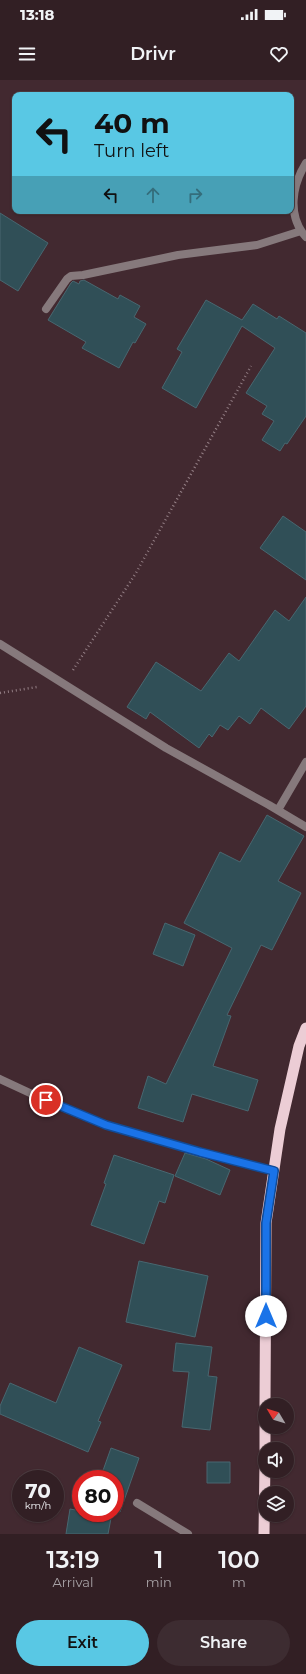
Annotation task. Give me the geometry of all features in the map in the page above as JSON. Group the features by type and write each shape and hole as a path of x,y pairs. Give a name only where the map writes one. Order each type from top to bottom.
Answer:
{"highway":[{"path":"265,1398 266,1223 280,1129 299,1046 306,1028"},
{"path":"264,1534 265,1478"}],"street":[{"path":"294,196 295,185 306,163"},
{"path":"46,309 67,279 71,276 178,255 257,245 304,234 296,219 294,210"},
{"path":"0,644 166,748 306,827"},
{"path":"278,810 306,762"},
{"path":"0,1079 106,1125 200,1152 274,1171"},
{"path":"137,1504 188,1534"}],"path":[{"path":"0,693 64,683 136,573 251,366"}],"building":[{"path":"0,213 48,243 18,291 0,280"},
{"path":"84,280 118,299 120,295 140,306 134,317 146,324 135,343 133,342 119,368 82,348 86,342 48,320 71,283 73,281 79,284 80,281"},
{"path":"206,300 242,320 253,304 277,319 279,316 306,333 306,416 287,444 285,443 280,451 262,440 274,421 262,414 267,406 246,393 275,348 242,326 196,408 162,388 182,352 177,349"},
{"path":"283,516 306,532 306,580 260,548"},
{"path":"306,597 306,706 289,729 261,708 250,724 239,716 228,730 220,725 212,737 209,734 199,748 150,712 146,719 127,707 156,662 201,691 229,653 239,661 275,610 289,621"},
{"path":"267,815 304,836 278,881 301,893 272,950 261,945 227,1015 231,1016 213,1066 258,1080 248,1111 192,1094 183,1122 138,1108 148,1076 166,1084 232,948 184,923 220,852 240,862"},
{"path":"165,923 195,935 183,966 153,954"},
{"path":"185,1153 206,1159 230,1170 220,1195 175,1176"},
{"path":"114,1155 174,1175 165,1203 159,1201 144,1244 91,1225 106,1184 104,1183"},
{"path":"139,1261 208,1276 195,1337 126,1322"},
{"path":"176,1343 212,1347 208,1376 217,1377 210,1430 182,1427 189,1372 173,1371"},
{"path":"79,1347 122,1365 98,1421 101,1422 88,1452 0,1414 0,1406 10,1383 56,1403"},
{"path":"111,1448 139,1458 124,1501 124,1470 103,1470"},
{"path":"207,1462 230,1462 230,1483 207,1483"},
{"path":"70,1509 72,1509 72,1522 110,1522 108,1534 66,1534"}],"route":[{"path":"46,1100 106,1125 200,1152 274,1171 266,1223 266,1316"}]}
